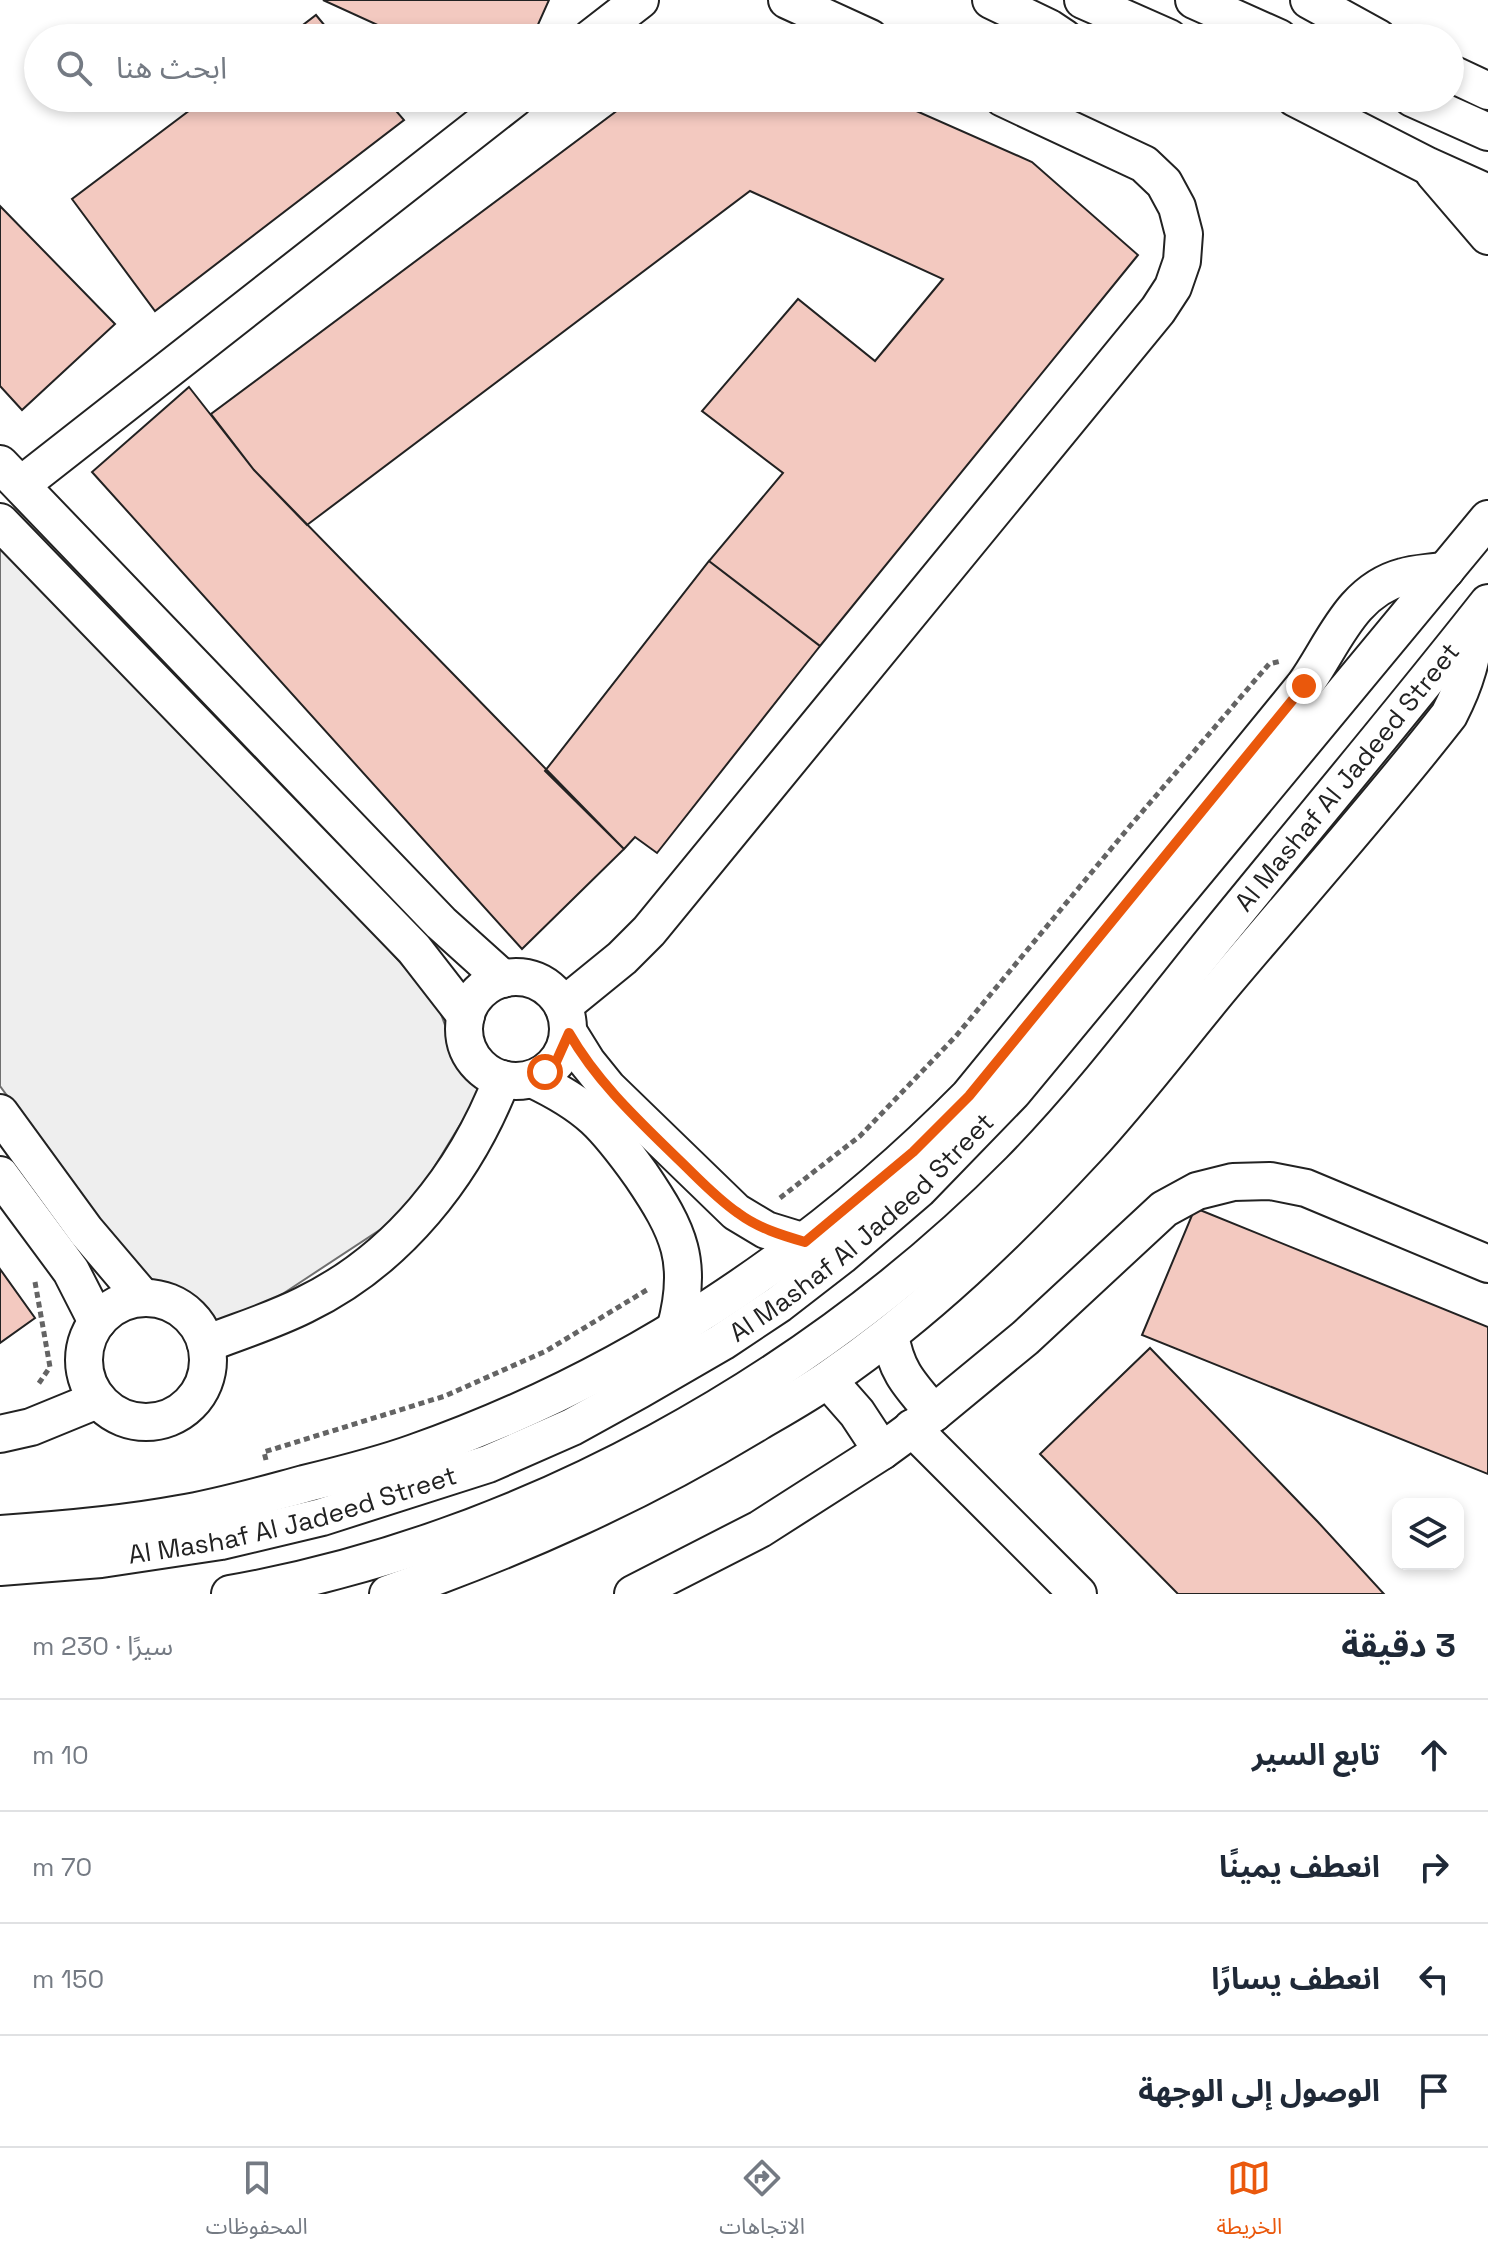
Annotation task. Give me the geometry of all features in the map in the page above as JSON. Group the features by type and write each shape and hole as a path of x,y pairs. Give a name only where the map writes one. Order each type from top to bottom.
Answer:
{"street":[{"path":"609,24 640,0"},
{"path":"787,0 839,24"},
{"path":"991,0 1041,24"},
{"path":"1083,0 1137,24"},
{"path":"1194,0 1248,24"},
{"path":"1309,0 1353,24"},
{"path":"1464,80 1488,91"},
{"path":"496,112 10,474 441,923 503,979"},
{"path":"206,1344 305,1305 376,1260 413,1225 469,1150 490,1111 517,1079 556,1062 566,1020 603,975 649,931 1158,310 1173,287 1182,261 1184,234 1177,207 1164,183 1132,157 1034,112"},
{"path":"1322,112 1488,193"},
{"path":"1443,112 1488,132"},
{"path":"1428,166 1488,236"},
{"name":"Al Mashaf Al Jadeed Street","path":"0,1567 101,1559 221,1541 322,1517 488,1464 572,1427 722,1342 779,1304 919,1189 1013,1092 1488,519"},
{"path":"0,522 414,949 466,1016"},
{"path":"0,1534 104,1526 166,1516 275,1492 413,1453 493,1422 605,1370 675,1330 805,1242 913,1152 969,1096 1233,775 1304,686 1357,605 1377,588 1401,577 1446,570"},
{"path":"388,1594 523,1543 640,1490 828,1380 890,1334 998,1239 1089,1146 1449,715 1463,688 1472,660 1481,612"},
{"name":"Al Mashaf Al Jadeed Street","path":"230,1594 338,1570 415,1547 521,1506 619,1461 719,1406 873,1303 1012,1179 1084,1099 1481,612"},
{"path":"675,1330 682,1306 683,1268 676,1232 665,1210 617,1141 582,1105 517,1079 487,1073 476,1062 467,1048 464,1032 466,1016 474,999 486,986 503,979 521,977 538,982 552,991 608,1088 703,1183 736,1212 766,1230 805,1242"},
{"path":"0,1113 86,1231 143,1298"},
{"path":"0,1175 71,1271 97,1322"},
{"path":"633,1594 760,1529 882,1451 1025,1338 1164,1209 1197,1191 1233,1182 1270,1181 1306,1188 1488,1264"},
{"path":"143,1298 164,1301 183,1310 198,1325 206,1344 208,1366 203,1386 191,1403 174,1416 154,1422 132,1422 113,1414 97,1400 87,1382 83,1361 86,1340 97,1322 118,1305 143,1298"},
{"path":"890,1334 894,1358 923,1421 1078,1594"},
{"path":"828,1380 857,1413 882,1451"},
{"path":"16,1430 97,1400"}],"path":[{"path":"751,1221 860,1136 956,1036 1269,664 1326,649"},
{"path":"16,1430 26,1402 50,1367 34,1279 36,1266 57,1253"},
{"path":"275,1492 264,1452 445,1396 546,1351 683,1268"}],"shaded area":[{"path":"0,544 238,783 437,1003 457,1058 480,1092 407,1212 284,1293 223,1327 147,1276 137,1273 0,1086"}],"building":[{"path":"323,0 549,0 538,24 375,24"},
{"path":"316,15 323,24 304,24"},
{"path":"187,112 397,112 404,120 155,311 72,199"},
{"path":"615,112 919,112 1032,162 1138,255 820,646 709,561 783,473 702,411 798,299 875,361 943,279 750,191 307,525 254,470 211,414"},
{"path":"0,206 115,324 22,410 0,386"},
{"path":"189,387 254,470 624,849 522,949 92,472"},
{"path":"709,561 820,646 657,853 635,837 624,849 545,771"},
{"path":"1195,1208 1488,1327 1488,1474 1142,1335"},
{"path":"0,1269 35,1318 0,1343"},
{"path":"1150,1348 1384,1594 1178,1594 1040,1454"}],"route":[{"path":"545,1072 556,1062 569,1033 608,1088 703,1183 736,1212 766,1230 805,1242 913,1152 969,1096 1304,686"}]}
